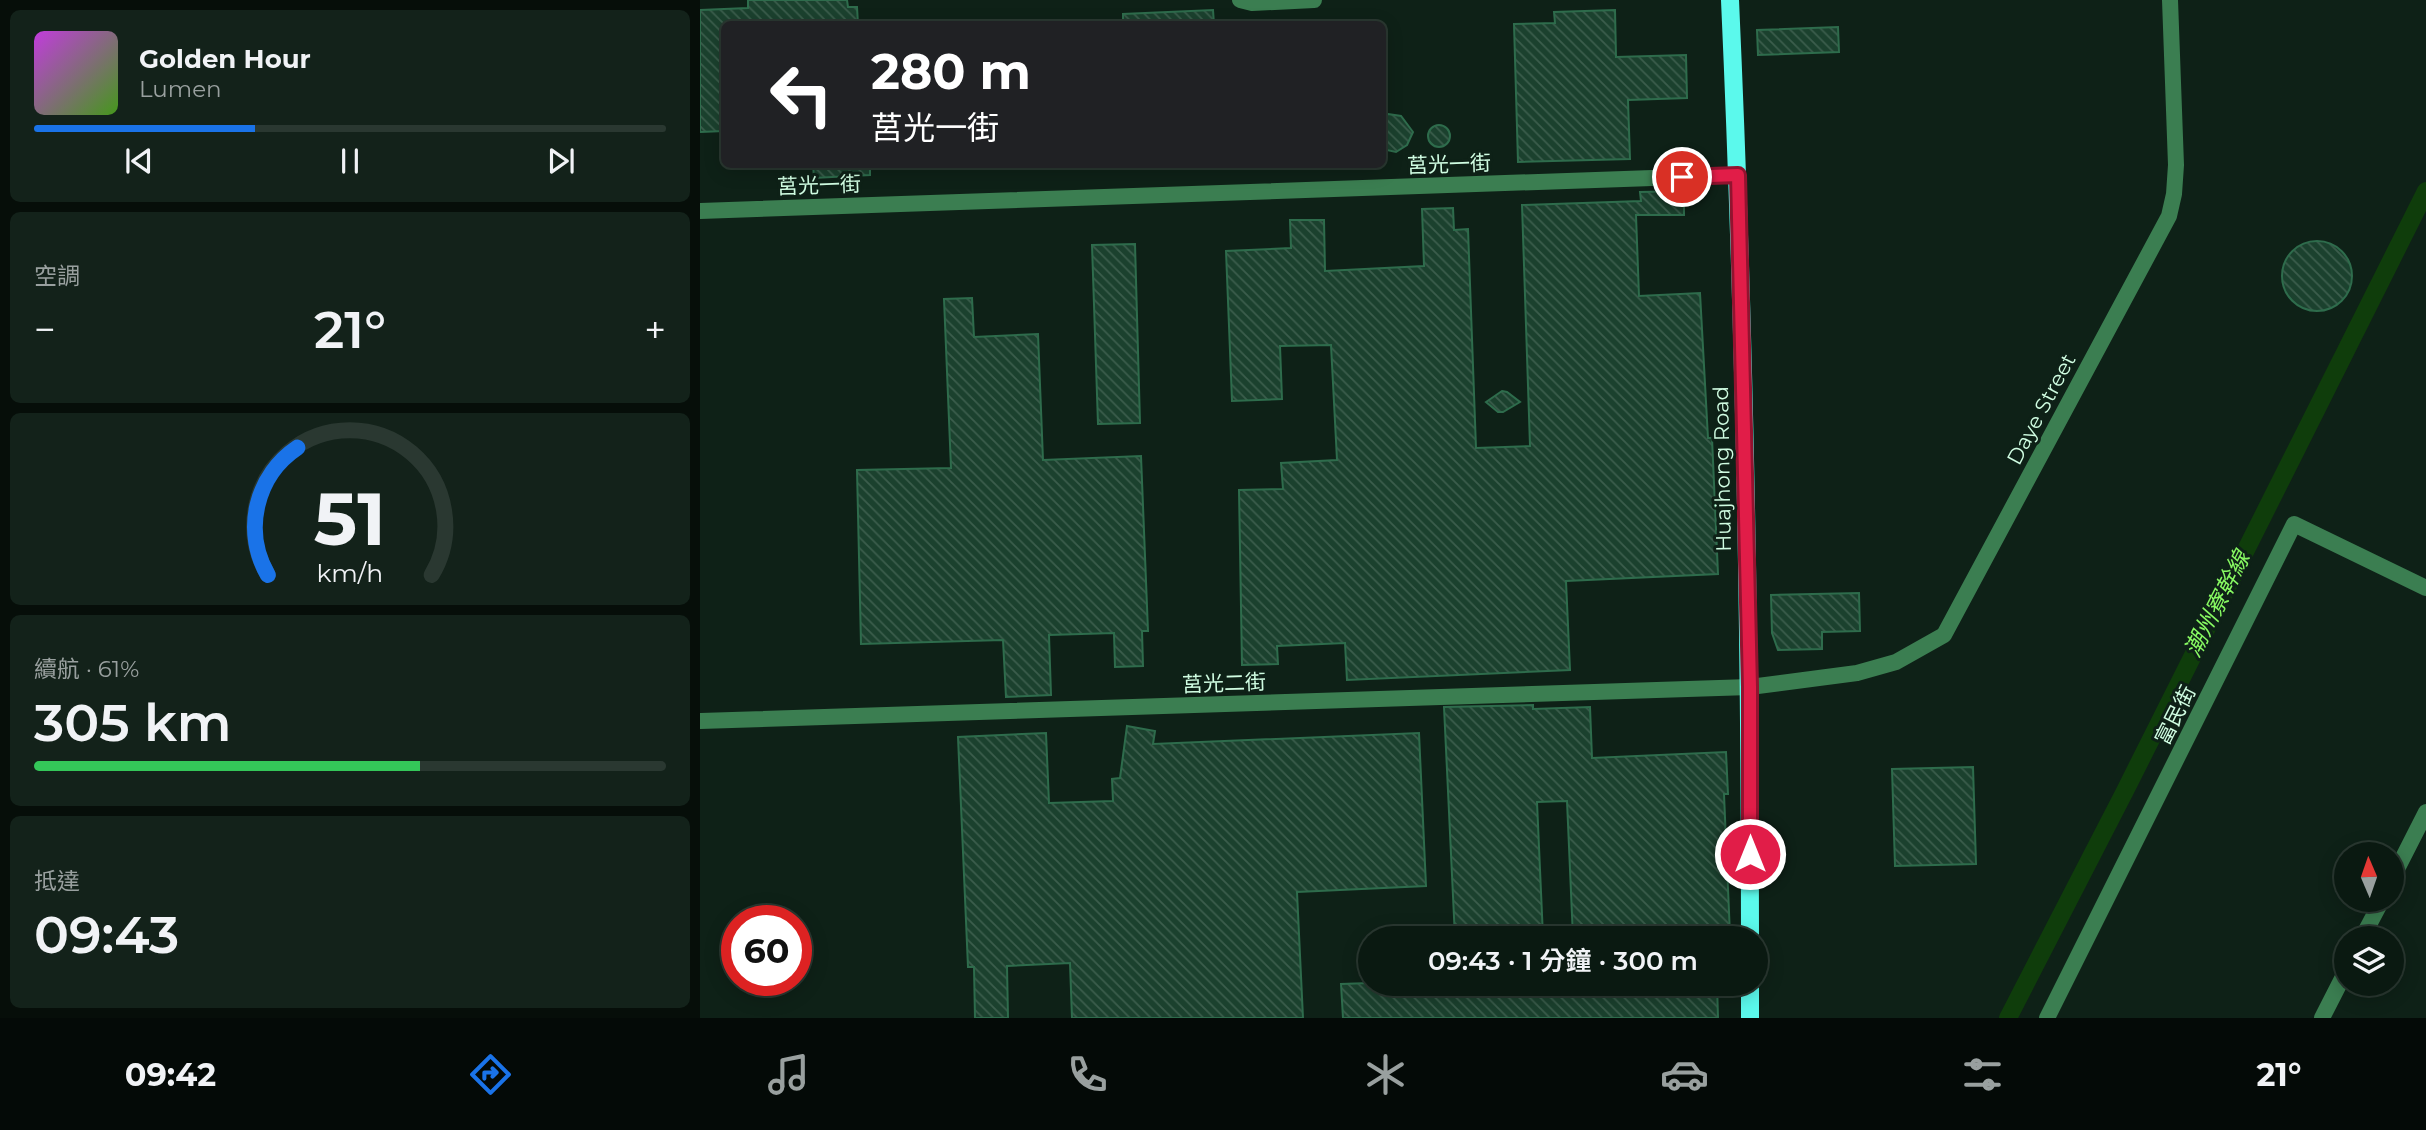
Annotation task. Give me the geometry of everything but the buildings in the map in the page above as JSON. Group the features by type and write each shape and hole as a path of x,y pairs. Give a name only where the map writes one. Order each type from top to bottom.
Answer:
{"main road":[{"name":"Huajhong Road","path":"1730,0 1738,175 1750,687 1750,926"},
{"path":"1750,996 1751,1018"}],"street":[{"path":"1240,0 1252,3 1314,0"},
{"name":"Daye Street","path":"1750,687 1857,673 1896,662 1944,635 2169,216 2176,165 2170,0"},
{"name":"莒光一街","path":"700,211 1738,175"},
{"name":"富民街","path":"2047,1018 2294,524 2426,588"},
{"name":"莒光二街","path":"700,721 1750,687"},
{"path":"2404,855 2426,812"},
{"path":"2322,1018 2334,994"}],"waterway":[{"name":"潮州寮幹線","path":"2008,1018 2426,191"}],"route":[{"path":"1682,177 1738,175 1750,687 1750,854"}]}
